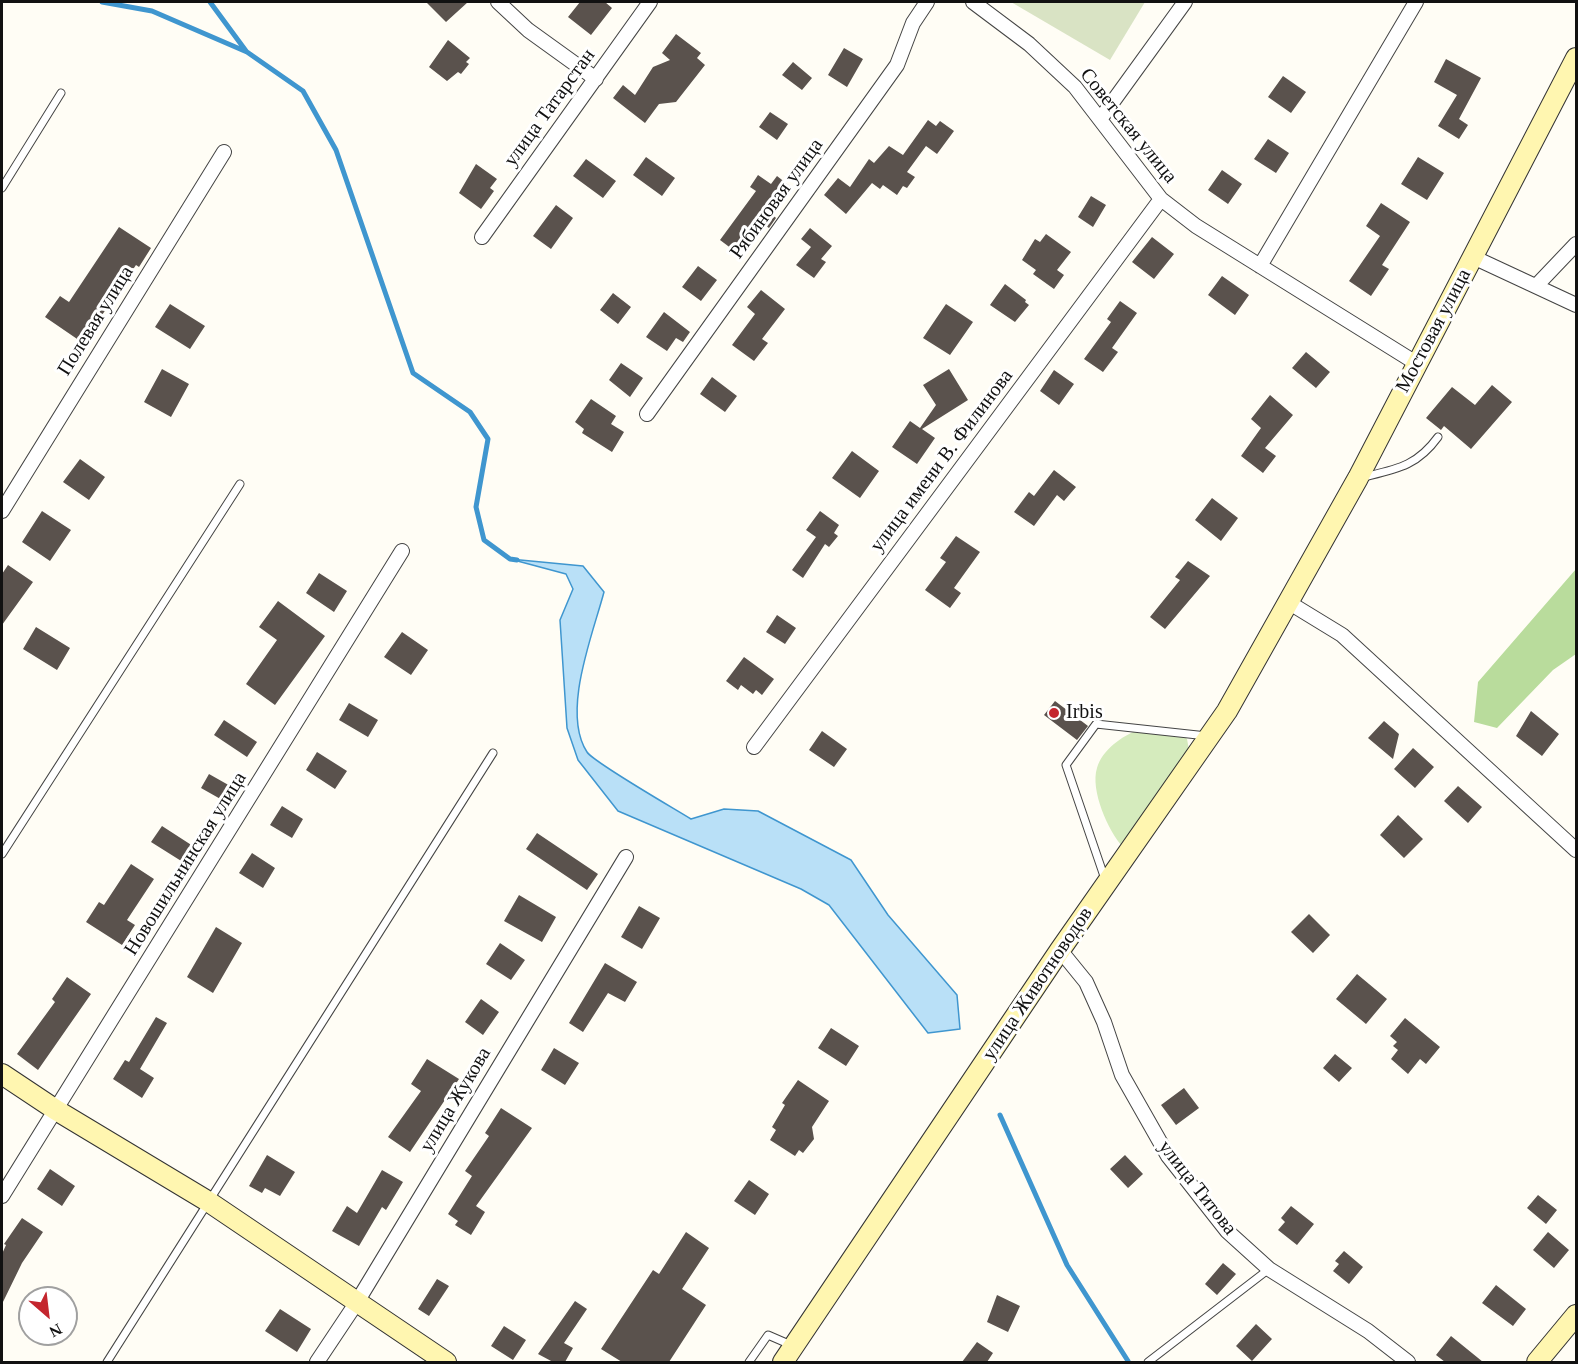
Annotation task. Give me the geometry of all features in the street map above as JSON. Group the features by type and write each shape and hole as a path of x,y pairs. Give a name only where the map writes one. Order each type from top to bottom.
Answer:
{"main road":[{"name":"Мостовая улица","path":"1288,602 1358,478 1576,58"},
{"name":"улица Животноводов","path":"788,1354 1060,950 1227,711 1288,602"},
{"path":"2,1074 56,1110 209,1202 446,1362"},
{"path":"1536,1362 1576,1315"}],"street":[{"path":"498,2 528,30 596,79"},
{"name":"улица Татарстан","path":"482,237 650,2"},
{"name":"Рябиновая улица","path":"647,414 897,65 914,23 927,2"},
{"name":"Советская улица","path":"973,2 1029,44 1075,87 1161,199 1196,226 1416,363"},
{"path":"1101,118 1185,2"},
{"path":"1260,266 1416,2"},
{"name":"Полевая улица","path":"2,511 224,152"},
{"name":"улица имени В. Филинова","path":"754,747 1161,199"},
{"path":"1537,285 1576,244"},
{"path":"1473,257 1576,305"},
{"name":"Новошильнинская улица","path":"2,1196 402,551"},
{"path":"1288,602 1342,635 1576,850"},
{"name":"улица Жукова","path":"317,1362 357,1302 626,857"},
{"name":"улица Титова","path":"1060,950 1086,982 1104,1022 1122,1075 1168,1156 1227,1231 1269,1269 1368,1331 1408,1362"}],"lane":[{"path":"2,188 61,93"},
{"path":"1358,478 1406,466 1426,454 1438,437"},
{"path":"2,854 240,484"},
{"path":"1107,883 1066,765 1096,724 1210,736"},
{"path":"106,1362 494,753"},
{"path":"1148,1362 1269,1269"},
{"path":"749,1362 768,1335 788,1354"}],"green space":[{"path":"1011,2 1145,2 1110,60"},
{"path":"1576,569 1576,654 1553,670 1497,728 1474,722 1478,682"},
{"path":"1138,730 1181,733 1187,739 1189,750 1123,847 1106,821 1098,798 1095,777 1103,755 1119,740"}],"water":[{"path":"510,559 583,566 604,592 587,651 578,695 577,716 580,735 587,752 618,775 691,819 724,809 758,811 851,860 888,915 957,995 960,1029 928,1033 829,905 801,889 618,811 578,760 567,728 560,620 573,589 566,574"}],"building":[{"path":"426,2 468,2 446,22"},
{"path":"580,2 605,2 612,8 591,35 568,17"},
{"path":"676,34 701,53 697,58 705,65 676,102 659,104 645,123 613,98 623,85 635,95 653,67 670,60 662,53"},
{"path":"448,40 470,58 466,62 469,64 461,74 458,72 447,81 429,67"},
{"path":"844,48 863,59 847,87 828,75"},
{"path":"1446,59 1481,78 1459,119 1468,125 1459,139 1438,126 1457,95 1434,82"},
{"path":"793,62 812,78 802,90 782,75"},
{"path":"1283,76 1306,92 1291,113 1268,97"},
{"path":"770,112 788,124 777,140 759,127"},
{"path":"928,120 936,126 940,121 954,131 937,154 926,146 907,172 915,177 907,188 903,186 897,195 883,185 880,189 872,183 846,214 824,195 838,178 850,187 869,159 874,163 889,146 903,155"},
{"path":"1268,139 1289,153 1276,173 1254,159"},
{"path":"646,157 675,178 662,196 633,175"},
{"path":"1418,157 1444,173 1427,200 1401,184"},
{"path":"586,159 616,181 603,198 573,176"},
{"path":"476,164 497,179 490,188 494,191 481,209 459,193"},
{"path":"1222,170 1242,184 1228,204 1208,190"},
{"path":"758,175 771,184 777,176 791,187 772,214 776,218 769,228 759,221 736,252 720,240 756,191 750,187"},
{"path":"1091,196 1106,205 1093,227 1078,217"},
{"path":"1381,203 1410,222 1382,265 1389,269 1371,296 1349,281 1380,236 1366,226"},
{"path":"556,205 573,218 551,249 533,236"},
{"path":"119,227 151,248 139,267 136,265 83,343 45,317 60,296 69,302"},
{"path":"810,228 832,246 821,259 826,262 814,278 796,265 811,247 801,239"},
{"path":"1046,234 1071,252 1057,270 1064,275 1054,289 1033,274 1036,270 1022,260 1035,239 1040,242"},
{"path":"1152,237 1174,254 1154,279 1132,262"},
{"path":"698,266 717,280 701,301 682,287"},
{"path":"1222,276 1249,295 1235,315 1208,295"},
{"path":"1005,284 1029,305 1015,322 990,305"},
{"path":"761,290 785,309 762,339 768,343 754,361 732,345 755,314 747,307"},
{"path":"613,293 631,307 618,324 600,310"},
{"path":"1120,301 1137,313 1112,348 1118,352 1103,372 1084,359 1111,322 1107,319"},
{"path":"170,304 205,326 190,349 155,327"},
{"path":"946,304 973,322 950,355 923,338"},
{"path":"664,312 690,332 683,342 676,338 667,351 646,337"},
{"path":"1306,352 1330,372 1316,388 1292,368"},
{"path":"621,363 643,378 630,397 609,380"},
{"path":"162,369 189,384 171,417 144,402"},
{"path":"949,369 968,400 922,429 935,438 917,464 892,447 910,421 920,428 936,405 923,385"},
{"path":"1054,370 1074,384 1059,405 1040,391"},
{"path":"712,377 737,396 725,412 700,394"},
{"path":"1492,385 1512,402 1471,449 1444,426 1441,430 1426,418 1452,387 1475,405"},
{"path":"1270,395 1293,415 1265,448 1276,456 1263,473 1241,456 1261,428 1251,419"},
{"path":"591,399 616,416 611,424 624,432 612,452 582,433 584,429 575,422"},
{"path":"852,451 879,471 860,498 832,478"},
{"path":"80,459 105,477 89,500 63,482"},
{"path":"1054,470 1076,487 1064,501 1057,495 1034,526 1014,512 1029,492 1034,496"},
{"path":"1212,498 1238,518 1221,541 1195,520"},
{"path":"42,511 71,530 50,561 22,542"},
{"path":"820,511 839,525 834,533 838,536 829,547 825,544 803,578 792,570 816,537 806,530"},
{"path":"956,536 980,552 954,588 961,593 950,608 925,590 946,562 940,558"},
{"path":"1188,561 1210,576 1165,629 1150,617 1180,580 1175,577"},
{"path":"8,565 33,582 2,625 2,574"},
{"path":"319,573 347,591 334,612 306,593"},
{"path":"278,601 325,636 275,705 246,684 277,640 259,627"},
{"path":"777,615 796,628 785,644 766,632"},
{"path":"36,627 70,648 57,670 23,649"},
{"path":"402,632 428,650 411,675 384,657"},
{"path":"744,657 774,679 762,695 756,690 753,694 741,685 738,690 726,681"},
{"path":"1055,701 1088,726 1077,740 1044,715"},
{"path":"349,703 378,720 368,737 339,720"},
{"path":"1531,711 1559,734 1542,756 1516,736"},
{"path":"224,720 257,742 247,757 214,735"},
{"path":"1384,721 1399,734 1393,759 1368,738"},
{"path":"822,731 847,749 834,767 809,750"},
{"path":"1413,748 1434,767 1415,788 1394,769"},
{"path":"317,752 347,771 335,789 306,770"},
{"path":"209,774 232,787 224,801 201,788"},
{"path":"1458,786 1482,807 1468,823 1444,801"},
{"path":"282,806 303,819 292,838 270,825"},
{"path":"1398,815 1423,839 1404,858 1380,835"},
{"path":"162,826 196,848 186,864 151,842"},
{"path":"537,833 598,874 587,890 526,849"},
{"path":"252,853 275,868 263,888 239,873"},
{"path":"131,864 154,879 127,920 135,925 122,945 86,922 99,902 104,905"},
{"path":"519,895 556,917 542,942 504,921"},
{"path":"639,906 660,918 642,949 621,937"},
{"path":"1309,914 1330,935 1313,953 1291,932"},
{"path":"216,927 242,943 213,993 187,977"},
{"path":"500,943 525,960 511,980 486,964"},
{"path":"605,963 637,982 625,1002 608,993 583,1032 569,1023"},
{"path":"1357,974 1387,999 1366,1024 1336,999"},
{"path":"67,977 91,994 38,1070 17,1054 55,1002 52,999"},
{"path":"481,999 499,1012 483,1035 465,1022"},
{"path":"156,1017 167,1023 140,1069 154,1078 142,1098 113,1079 125,1060 129,1062"},
{"path":"1405,1018 1440,1047 1426,1064 1420,1059 1408,1074 1391,1059 1398,1050 1393,1046 1397,1042 1390,1036"},
{"path":"831,1028 859,1046 846,1066 818,1048"},
{"path":"554,1048 579,1063 565,1085 541,1070"},
{"path":"1335,1054 1352,1068 1339,1082 1323,1068"},
{"path":"427,1059 459,1079 410,1152 388,1137 421,1091 411,1084"},
{"path":"798,1080 829,1101 812,1127 814,1139 803,1153 799,1150 795,1156 770,1140 776,1130 772,1127 785,1105 782,1103"},
{"path":"1184,1088 1199,1108 1176,1125 1161,1105"},
{"path":"501,1108 532,1128 476,1206 485,1212 471,1235 455,1225 458,1221 448,1214 472,1176 465,1171 489,1136 485,1133"},
{"path":"267,1155 295,1172 280,1196 265,1188 262,1193 249,1186"},
{"path":"1125,1155 1143,1174 1128,1188 1110,1169"},
{"path":"50,1169 75,1186 62,1206 37,1189"},
{"path":"382,1170 403,1182 386,1210 382,1207 359,1246 332,1231 347,1206 357,1213"},
{"path":"749,1180 769,1194 755,1215 734,1201"},
{"path":"1538,1195 1557,1210 1546,1224 1527,1208"},
{"path":"1291,1206 1314,1224 1297,1245 1278,1230 1285,1222 1281,1218"},
{"path":"22,1218 43,1232 22,1263 2,1304 2,1254 6,1245 4,1244"},
{"path":"686,1232 709,1248 682,1289 706,1305 669,1362 622,1362 601,1349 653,1270 659,1274"},
{"path":"1548,1232 1569,1250 1554,1268 1533,1250"},
{"path":"1344,1251 1363,1267 1349,1284 1333,1271 1339,1264 1335,1261"},
{"path":"1223,1263 1236,1274 1217,1295 1205,1284"},
{"path":"437,1279 449,1286 429,1316 418,1309"},
{"path":"1496,1285 1526,1309 1513,1326 1482,1303"},
{"path":"997,1295 1020,1306 1008,1332 987,1322"},
{"path":"575,1301 587,1309 564,1343 573,1348 565,1362 553,1362 538,1354"},
{"path":"280,1309 311,1329 297,1352 265,1331"},
{"path":"1256,1324 1272,1339 1252,1361 1236,1346"},
{"path":"504,1326 526,1340 513,1360 491,1346"},
{"path":"1451,1336 1483,1362 1445,1362 1436,1355"},
{"path":"977,1342 993,1353 987,1362 962,1362"}],"waterway":[{"path":"102,2 152,11 247,52 303,91 336,150 413,373 470,412 488,439 476,507 484,540 510,559 517,560"},
{"path":"210,2 246,51"},
{"path":"1000,1115 1067,1265 1128,1361"}],"place":[{"name":"Irbis","path":"1054,713"}]}
